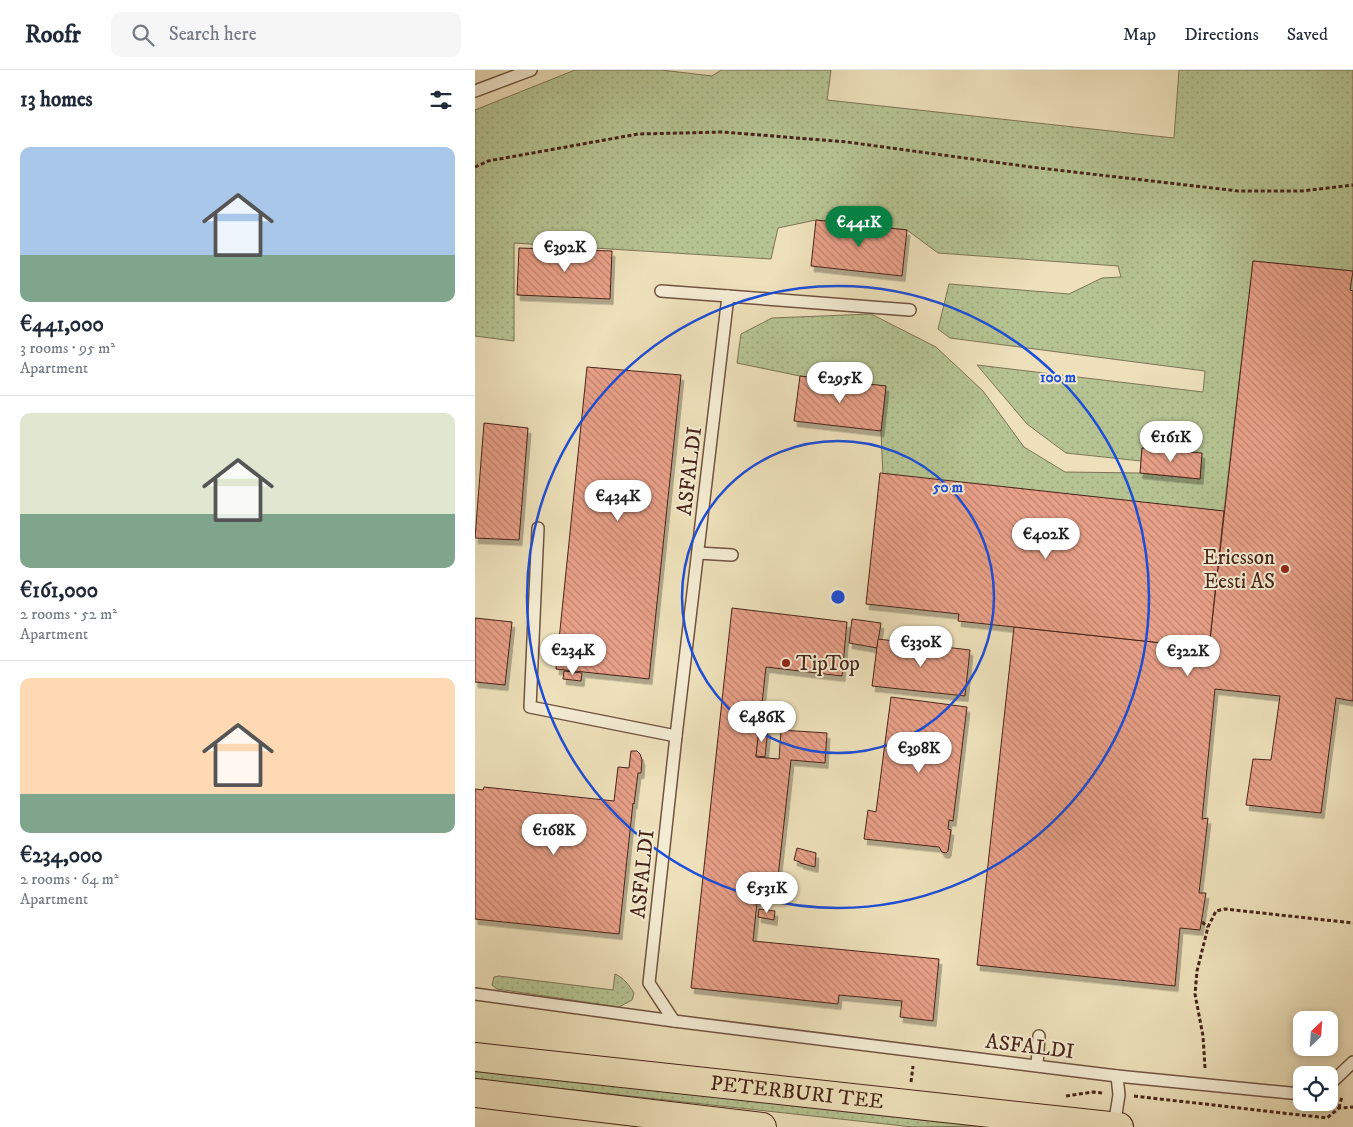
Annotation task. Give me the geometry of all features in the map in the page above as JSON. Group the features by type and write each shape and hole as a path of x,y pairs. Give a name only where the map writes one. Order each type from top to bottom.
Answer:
{"highway":[{"name":"PETERBURI TEE","path":"475,1057 1119,1127"},
{"name":"PETERBURI TEE","path":"475,1093 762,1127"}],"lane":[{"path":"475,92 531,70"},
{"path":"661,291 910,310"},
{"name":"ASFALDI","path":"728,296 649,982 673,1021 1117,1076 1293,1093"},
{"path":"538,528 530,707 676,736"},
{"path":"698,553 733,555"},
{"path":"475,994 673,1021"},
{"path":"1037,1065 1039,1036"},
{"path":"1338,1077 1353,1062"},
{"path":"1114,1126 1119,1094 1117,1076"}],"path":[{"path":"475,167 489,161 638,134 723,132 847,142 1031,167 1239,191 1302,191 1353,185"},
{"path":"1202,1104 1204,1085 1203,1036 1195,994 1201,950 1208,927 1216,911 1225,909 1353,923"},
{"path":"1201,922 1208,927"},
{"path":"911,1088 914,1050"}],"green space":[{"path":"575,70 661,70 712,76 721,70 831,70 827,100 1174,138 1179,70 1353,70 1353,271 1253,261 1224,511 883,477 881,431 886,386 800,376 737,363 741,334 772,318 871,314 936,347 983,391 1024,447 1065,472 1140,473 1200,479 1202,454 1142,448 1141,461 1066,453 1027,424 977,365 1203,392 1205,371 950,338 938,329 949,284 1069,294 1102,278 1121,277 1118,266 938,253 907,230 816,220 778,228 771,259 514,243 514,341 475,336 475,110"},
{"path":"615,974 626,982 634,993 632,1000 619,1007 497,989 492,985 494,977 499,976 613,990"},
{"path":"475,1069 985,1126 913,1127 475,1079"}],"building":[{"path":"816,220 907,230 902,276 811,266"},
{"path":"519,248 612,251 610,299 517,295"},
{"name":"Ericsson Eesti AS","path":"1253,261 1353,271 1350,290 1353,291 1353,701 1336,698 1321,813 1246,805 1253,759 1271,760 1280,696 1215,689 1202,819 1208,818 1199,893 1206,893 1200,930 1180,928 1175,986 977,965 1014,627 1209,648"},
{"path":"587,367 681,375 649,679 556,669"},
{"path":"800,376 886,386 881,431 794,421"},
{"path":"484,423 528,428 519,540 475,538"},
{"path":"1142,448 1202,453 1200,479 1140,473"},
{"path":"880,473 1224,511 1209,648 958,621 959,614 866,604"},
{"path":"732,608 847,622 842,676 766,667 756,757 779,759 781,730 827,733 825,763 791,760 778,877 760,874 753,941 939,959 933,1021 900,1017 902,1001 839,995 838,1004 691,988"},
{"path":"475,618 512,622 505,685 475,682"},
{"path":"852,619 881,623 877,648 849,643"},
{"path":"878,639 970,650 965,696 872,686"},
{"path":"564,671 582,673 581,681 563,679"},
{"path":"891,697 967,707 953,821 949,820 948,829 951,830 948,851 946,853 942,852 939,847 864,839 868,810 876,812"},
{"path":"759,728 768,729 765,757 756,756"},
{"path":"631,751 637,751 642,760 641,773 638,773 633,803 619,934 475,919 475,789 483,790 484,787 614,801 618,767 629,768"},
{"path":"797,848 816,853 815,867 794,860"},
{"path":"759,909 775,911 774,920 758,917"}],"place":[{"name":"Ericsson Eesti AS","path":"1285,569"},
{"name":"TipTop","path":"786,663"}]}
